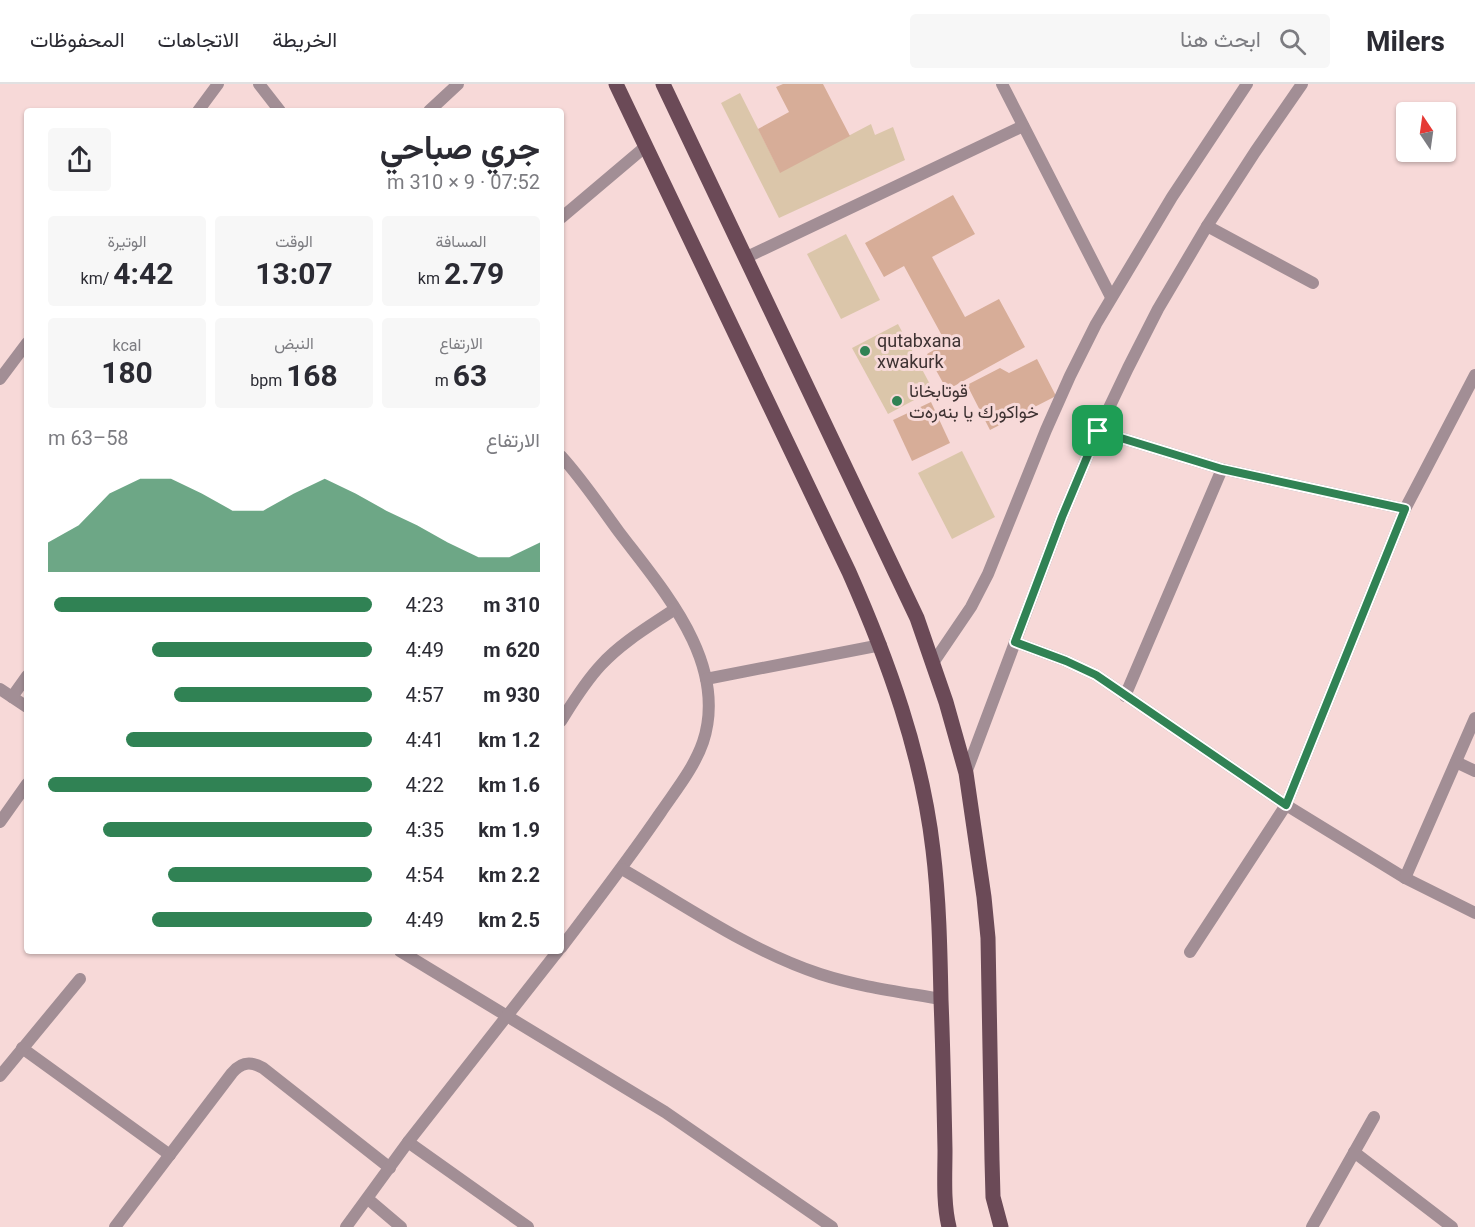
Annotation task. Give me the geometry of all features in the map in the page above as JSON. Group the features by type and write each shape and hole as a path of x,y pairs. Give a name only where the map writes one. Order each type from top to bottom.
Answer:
{"main road":[{"path":"616,84 849,572 881,645 899,700 926,805 933,850 938,906 945,1192 949,1227"},
{"path":"663,84 917,618 946,702 966,772 984,897 988,938 993,1197 1001,1227"}],"street":[{"path":"200,108 218,84"},
{"path":"259,84 278,108"},
{"path":"432,108 458,84"},
{"path":"1002,84 1111,297"},
{"path":"933,663 971,608 988,574 1065,387 1111,297 1172,197 1247,84"},
{"path":"966,772 1062,517 1098,431 1158,309 1207,226 1302,84"},
{"path":"745,258 1023,126"},
{"path":"564,215 645,147"},
{"path":"1207,226 1313,282"},
{"path":"0,379 24,347"},
{"path":"1190,952 1286,805 1405,509 1475,375"},
{"path":"1098,431 1222,469 1405,509"},
{"path":"564,463 675,609 698,651 706,679 708,710 703,741 694,763 622,869 564,944"},
{"path":"1125,696 1222,469"},
{"path":"564,716 582,688 602,664 623,645 675,609"},
{"path":"1015,642 1096,675 1286,805 1405,878 1475,913"},
{"path":"706,679 881,645"},
{"path":"12,697 24,680"},
{"path":"0,689 24,705"},
{"path":"1405,878 1475,718"},
{"path":"1456,762 1475,771"},
{"path":"0,822 24,788"},
{"path":"622,869 740,938 786,961 820,974 864,986 941,999"},
{"path":"411,954 665,1112 827,1226"},
{"path":"346,1227 408,1142 556,954"},
{"path":"0,1076 80,979"},
{"path":"22,1048 170,1155"},
{"path":"115,1227 237,1067 245,1063 254,1063 390,1168"},
{"path":"1312,1227 1374,1117"},
{"path":"408,1142 528,1227"},
{"path":"1354,1152 1452,1227"},
{"path":"368,1198 401,1227"}],"shaded area":[{"path":"740,93 780,172 871,124 875,135 893,127 905,160 779,218 721,103"},
{"path":"846,234 880,300 841,319 807,254"},
{"path":"898,324 933,390 888,414 852,348"},
{"path":"962,451 995,517 952,539 918,473"}],"building":[{"path":"783,84 823,84 850,136 780,173 758,129 789,112 776,87"},
{"path":"953,195 975,234 932,257 965,317 999,299 1025,347 947,390 927,354 946,343 904,266 884,277 865,243"},
{"path":"1037,359 1056,396 990,430 967,385 1000,368 1009,373"},
{"path":"931,402 950,443 912,461 893,420"}],"place":[{"name":"qutabxana xwakurk","path":"865,351"},
{"name":"قوتابخانا خواکورك یا بنەرەت","path":"897,401"}],"route":[{"path":"1098,431 1222,469 1405,509 1286,805 1096,675 1015,642 1062,517 1098,431"}]}
